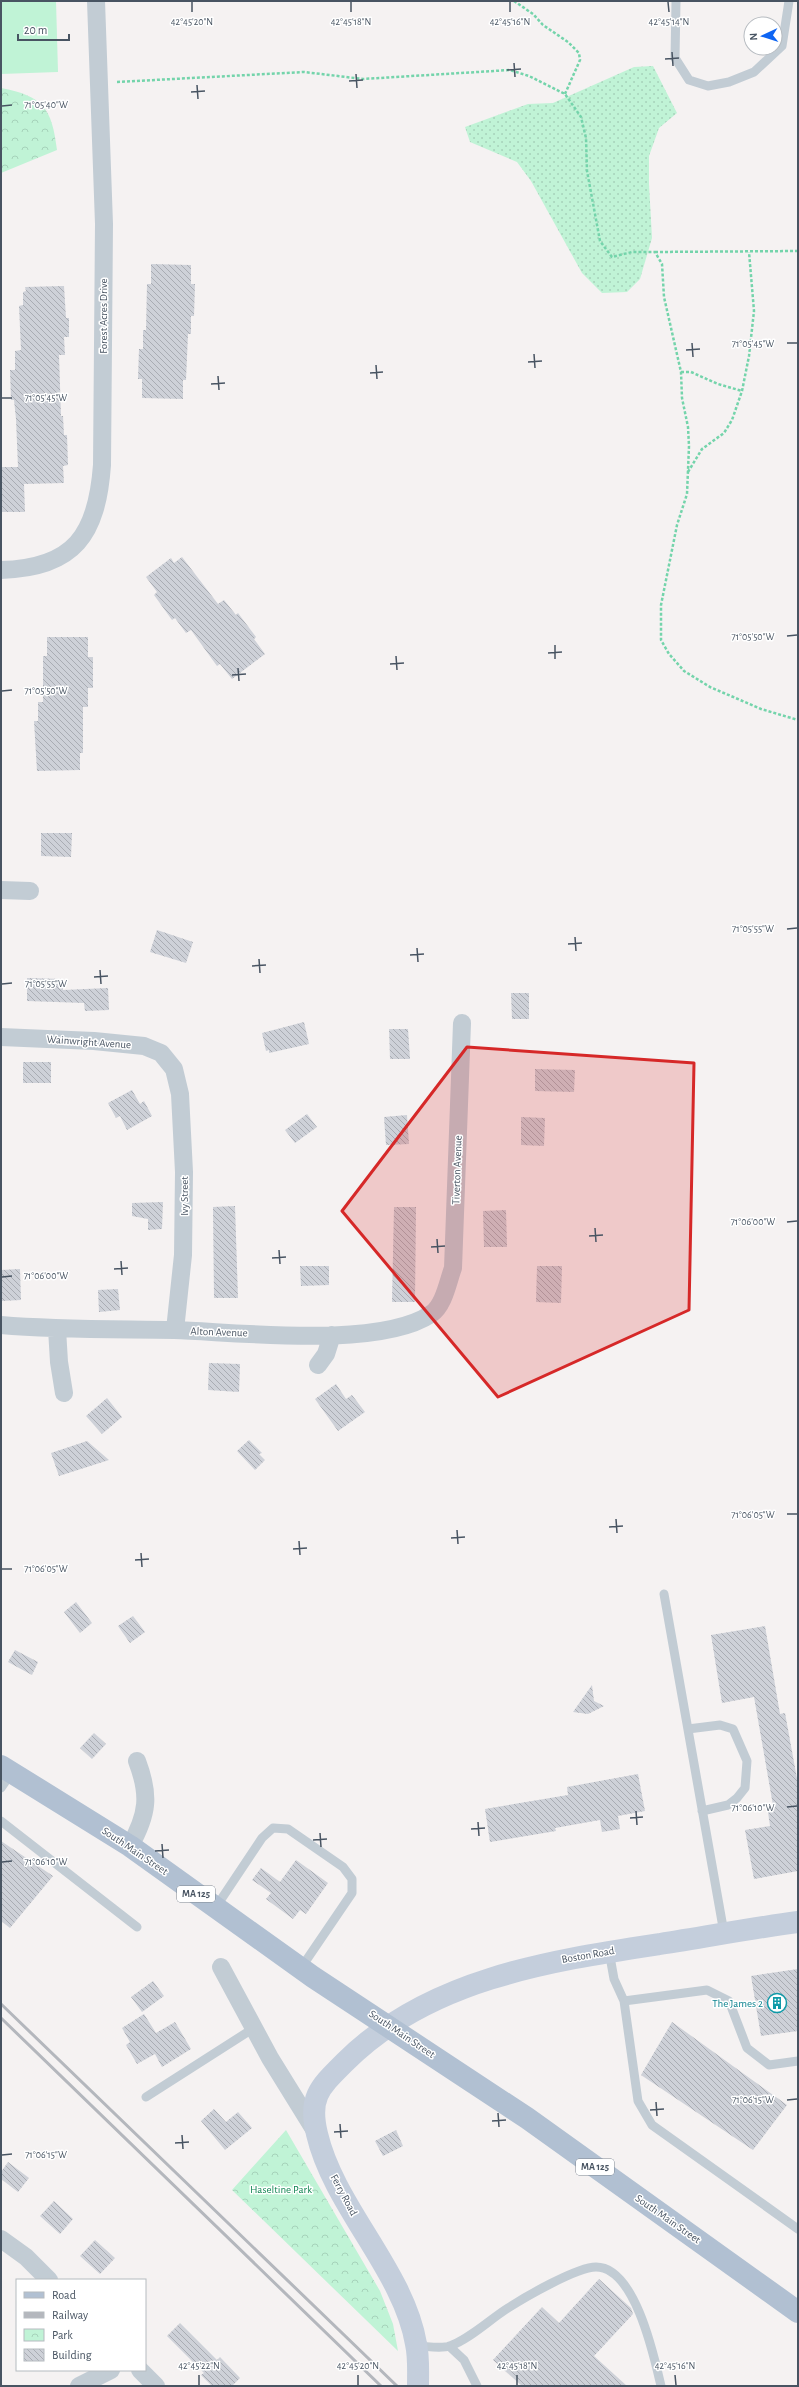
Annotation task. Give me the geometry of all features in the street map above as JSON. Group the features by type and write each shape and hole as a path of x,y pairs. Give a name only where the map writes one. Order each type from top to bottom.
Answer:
{"main road":[{"name":"South Main Street","path":"5,1775 130,1846 301,1968 527,2118 798,2312"}],"street":[{"name":"Forest Acres Drive","path":"1,570 34,567 65,553 89,527 100,496 102,465 104,224 96,1"},
{"path":"1,890 30,891"},
{"name":"Tiverton Avenue","path":"433,1313 444,1295 453,1268 462,1023"},
{"name":"Wainwright Avenue","path":"1,1037 94,1041 144,1046 156,1050 170,1063"},
{"name":"Ivy Street","path":"170,1063 177,1076 180,1094 184,1172 183,1255 175,1330"},
{"name":"Alton Avenue","path":"1,1325 57,1329 175,1330 332,1335 394,1330 414,1324 433,1313"},
{"path":"57,1329 59,1362 64,1393"},
{"path":"318,1365 326,1354 332,1335"},
{"path":"130,1846 142,1826 146,1803 145,1783 137,1761"},
{"name":"Boston Road","path":"389,2025 451,1993 498,1976 557,1960 798,1922"},
{"path":"221,1967 254,2028 317,2134"},
{"name":"Ferry Road","path":"389,2025 367,2040 320,2087 314,2102 317,2134 325,2160 399,2295 409,2318 416,2346 418,2386"},
{"path":"1,2239 26,2257 48,2279"},
{"path":"79,2386 109,2371"},
{"path":"141,2371 156,2386"}],"lane":[{"path":"676,1 675,58 689,80 708,86 729,82 754,72 782,46 789,1"},
{"path":"664,1594 724,1933"},
{"path":"688,1729 720,1725 733,1729 747,1761 745,1788 737,1798 728,1805 702,1811"},
{"path":"1,1821 136,1927"},
{"path":"216,1908 262,1838 273,1828 288,1829 343,1867 352,1879 352,1893 301,1968"},
{"path":"608,1951 614,1980 624,2001 638,2101 652,2126 798,2229"},
{"path":"624,2001 707,1990 729,2000 747,2048 770,2065 798,2061"},
{"path":"146,2097 254,2028"},
{"path":"416,2346 449,2346 486,2324 508,2308 545,2287 585,2270 596,2267 612,2274 630,2290 637,2304 661,2386"},
{"path":"449,2346 464,2360 477,2386"}],"path":[{"path":"514,1 533,14 543,25 568,42 579,53 580,60 565,94"},
{"path":"117,82 304,72 363,79 510,70 565,94 582,117 586,138 587,171 600,241 612,257 632,252 798,251"},
{"path":"655,252 662,264 664,297 681,372 682,398 688,427 687,494 677,525 661,605 661,640 669,654 684,671 710,687 761,708 798,720"},
{"path":"688,472 702,448 724,433 732,420 742,391 749,356 754,311 749,252"},
{"path":"681,372 691,372 718,384 742,391"}],"highlighted area":[{"path":"467,1047 694,1063 689,1310 498,1397 342,1211"}],"green space":[{"path":"1,1 56,1 58,72 1,74"},
{"path":"653,66 677,113 659,128 649,156 652,238 640,279 627,292 602,293 582,273 531,181 517,162 470,142 465,127 528,104 553,103 634,67"},
{"path":"1,88 27,95 43,106 52,124 57,150 1,173"},
{"name":"Haseltine Park","path":"286,2130 380,2291 393,2324 398,2351 232,2190"}],"building":[{"path":"151,264 191,265 191,284 195,284 194,316 191,316 191,334 188,334 186,380 183,380 183,399 142,398 142,379 138,379 139,349 143,349 143,330 146,330 147,284 151,284"},
{"path":"64,286 66,318 69,318 69,337 64,337 65,355 59,355 61,416 63,416 64,435 67,435 68,465 63,466 64,483 24,484 25,512 1,512 1,467 18,467 16,419 14,400 11,400 10,370 15,370 15,351 21,350 19,306 23,305 23,292 26,291 25,287"},
{"path":"182,557 218,604 224,600 236,615 238,613 256,637 254,639 265,654 232,679 220,664 217,666 191,630 186,633 175,618 172,620 154,595 157,592 146,577 171,558 174,563"},
{"path":"47,637 88,637 88,657 93,657 93,688 88,688 88,707 83,707 83,753 80,753 80,770 37,771 34,721 38,721 38,702 43,702 43,656 47,656"},
{"path":"41,833 72,833 71,857 41,856"},
{"path":"157,930 193,942 186,963 150,952"},
{"path":"27,978 63,979 63,990 108,988 109,1010 85,1011 84,1003 27,1001"},
{"path":"511,993 529,993 529,1019 512,1019"},
{"path":"304,1022 309,1044 269,1053 269,1050 266,1051 262,1033"},
{"path":"389,1029 408,1029 410,1059 390,1059"},
{"path":"23,1062 51,1062 51,1083 23,1083"},
{"path":"535,1069 575,1070 574,1092 535,1091"},
{"path":"132,1090 140,1104 144,1101 152,1116 127,1130 120,1116 116,1118 108,1103"},
{"path":"307,1114 317,1127 295,1143 285,1130"},
{"path":"407,1115 409,1144 386,1145 384,1117"},
{"path":"521,1117 545,1118 544,1146 521,1145"},
{"path":"163,1202 162,1229 148,1230 148,1219 132,1216 132,1203"},
{"path":"235,1206 238,1298 214,1298 213,1207"},
{"path":"394,1207 416,1207 415,1302 392,1302"},
{"path":"506,1210 507,1247 484,1247 483,1211"},
{"path":"300,1266 329,1266 329,1285 301,1286"},
{"path":"537,1266 562,1266 561,1303 536,1302"},
{"path":"20,1269 21,1300 1,1301 1,1270"},
{"path":"118,1289 120,1310 99,1312 98,1290"},
{"path":"209,1363 240,1364 239,1392 208,1390"},
{"path":"336,1384 346,1399 352,1395 365,1412 338,1431 315,1399"},
{"path":"107,1398 122,1417 102,1434 86,1416"},
{"path":"249,1440 262,1453 259,1454 265,1460 255,1470 237,1451"},
{"path":"87,1441 109,1460 59,1476 51,1453"},
{"path":"76,1602 92,1623 80,1633 64,1612"},
{"path":"133,1616 145,1632 130,1643 118,1626"},
{"path":"765,1626 780,1714 785,1713 798,1784 798,1871 754,1879 745,1830 770,1826 768,1812 774,1811 754,1697 722,1703 711,1635"},
{"path":"15,1650 38,1662 32,1675 8,1662"},
{"path":"592,1685 594,1701 604,1706 588,1714 573,1712"},
{"path":"94,1733 106,1744 92,1759 80,1748"},
{"path":"638,1774 645,1811 618,1816 620,1829 602,1832 600,1820 555,1828 556,1831 490,1842 485,1809 568,1795 567,1787"},
{"path":"1,1841 53,1876 10,1928 1,1921"},
{"path":"296,1860 328,1883 306,1914 300,1910 293,1919 266,1899 271,1893 252,1880 261,1868 280,1882"},
{"name":"The James 2","path":"798,1969 798,2031 761,2036 751,1976"},
{"path":"153,1981 164,1996 142,2012 131,1997"},
{"path":"144,2014 156,2033 175,2022 191,2049 162,2067 155,2054 137,2064 126,2045 130,2042 122,2028"},
{"path":"672,2022 787,2105 753,2150 641,2075"},
{"path":"214,2109 226,2122 238,2112 252,2128 225,2150 201,2121"},
{"path":"396,2130 403,2146 383,2156 375,2141"},
{"path":"8,2162 29,2178 18,2192 1,2179 1,2172"},
{"path":"54,2201 73,2219 60,2234 40,2216"},
{"path":"95,2240 115,2258 100,2274 80,2256"},
{"path":"599,2279 631,2308 633,2314 594,2356 627,2386 522,2386 493,2360 542,2307 559,2323"},
{"path":"180,2323 217,2360 220,2357 240,2378 232,2386 212,2386 201,2375 204,2373 167,2336"}],"railway":[{"path":"1,2004 397,2386"},
{"path":"1,2018 381,2386"}],"place":[{"name":"The James 2","path":"777,2003"}]}
